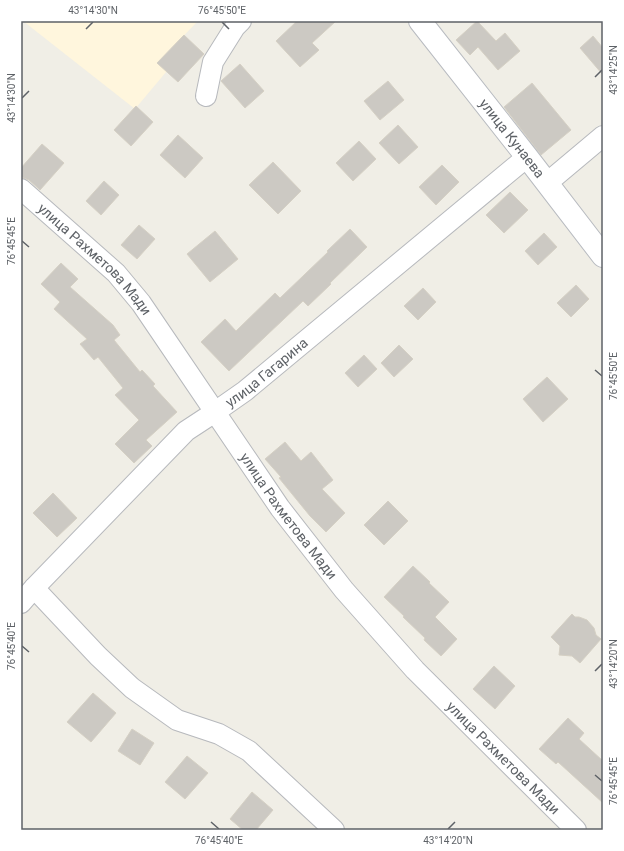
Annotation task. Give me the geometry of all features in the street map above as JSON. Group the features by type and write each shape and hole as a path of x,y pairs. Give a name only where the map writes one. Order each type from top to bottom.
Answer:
{"main road":[{"name":"улица Кунаева","path":"420,21 603,256"}],"street":[{"path":"206,96 213,62 241,21"},
{"path":"547,183 603,136"},
{"name":"улица Гагарина","path":"21,603 186,431 245,391 527,157"},
{"name":"улица Рахметова Мади","path":"21,189 116,272 141,303 280,508 344,590 415,670 576,830"},
{"path":"34,588 98,656 132,688 177,720 219,734 249,751 334,830"}],"shaded area":[{"path":"23,21 198,21 162,58 172,65 135,109"}],"building":[{"path":"297,21 336,21 312,43 319,50 300,67 276,41"},
{"path":"477,21 496,41 505,33 520,51 498,70 478,47 470,55 456,40"},
{"path":"184,35 204,54 178,82 157,63"},
{"path":"593,36 603,48 603,75 580,48"},
{"path":"240,64 264,91 245,108 221,81"},
{"path":"388,81 404,100 380,120 364,101"},
{"path":"532,83 571,130 541,155 504,107"},
{"path":"136,106 153,122 131,146 114,130"},
{"path":"398,125 418,147 399,164 379,143"},
{"path":"178,135 203,158 185,178 160,155"},
{"path":"359,141 376,159 353,181 336,163"},
{"path":"42,144 64,163 40,190 29,180 21,177 21,168"},
{"path":"273,162 301,191 278,214 249,185"},
{"path":"442,165 459,182 436,205 419,187"},
{"path":"104,181 119,195 101,215 86,201"},
{"path":"510,192 528,210 504,233 486,215"},
{"path":"139,225 155,239 137,259 121,245"},
{"path":"350,229 367,247 308,306 303,301 229,371 201,342 225,319 236,331 275,293 280,298"},
{"path":"215,231 238,259 210,282 187,254"},
{"path":"544,233 557,247 538,265 525,251"},
{"path":"61,263 78,279 70,287 113,325 120,335 114,340 140,372 142,370 155,384 153,386 177,412 146,440 152,446 134,463 115,444 139,420 115,395 123,388 98,357 94,360 80,344 87,339 54,309 60,302 41,284"},
{"path":"576,285 589,299 571,317 557,303"},
{"path":"423,288 436,302 418,320 404,306"},
{"path":"399,345 413,359 394,377 381,363"},
{"path":"364,355 377,369 358,387 345,373"},
{"path":"547,377 568,399 543,422 523,399"},
{"path":"285,442 301,461 311,452 333,480 322,489 345,513 326,532 310,516 279,478 281,477 265,459"},
{"path":"53,493 77,518 57,537 33,513"},
{"path":"388,501 408,521 384,545 364,525"},
{"path":"413,566 449,602 435,617 457,639 441,656 384,597"},
{"path":"572,614 575,617 587,620 594,628 596,635 601,639 580,663 572,656 559,655 560,646 551,637"},
{"path":"494,666 515,686 495,709 473,689"},
{"path":"93,693 116,713 91,742 67,722"},
{"path":"568,718 584,733 579,739 603,761 603,803 558,762 556,764 539,749"},
{"path":"132,729 154,743 140,765 118,751"},
{"path":"187,756 208,773 185,799 165,782"},
{"path":"252,792 273,810 256,830 243,830 230,819"}]}
